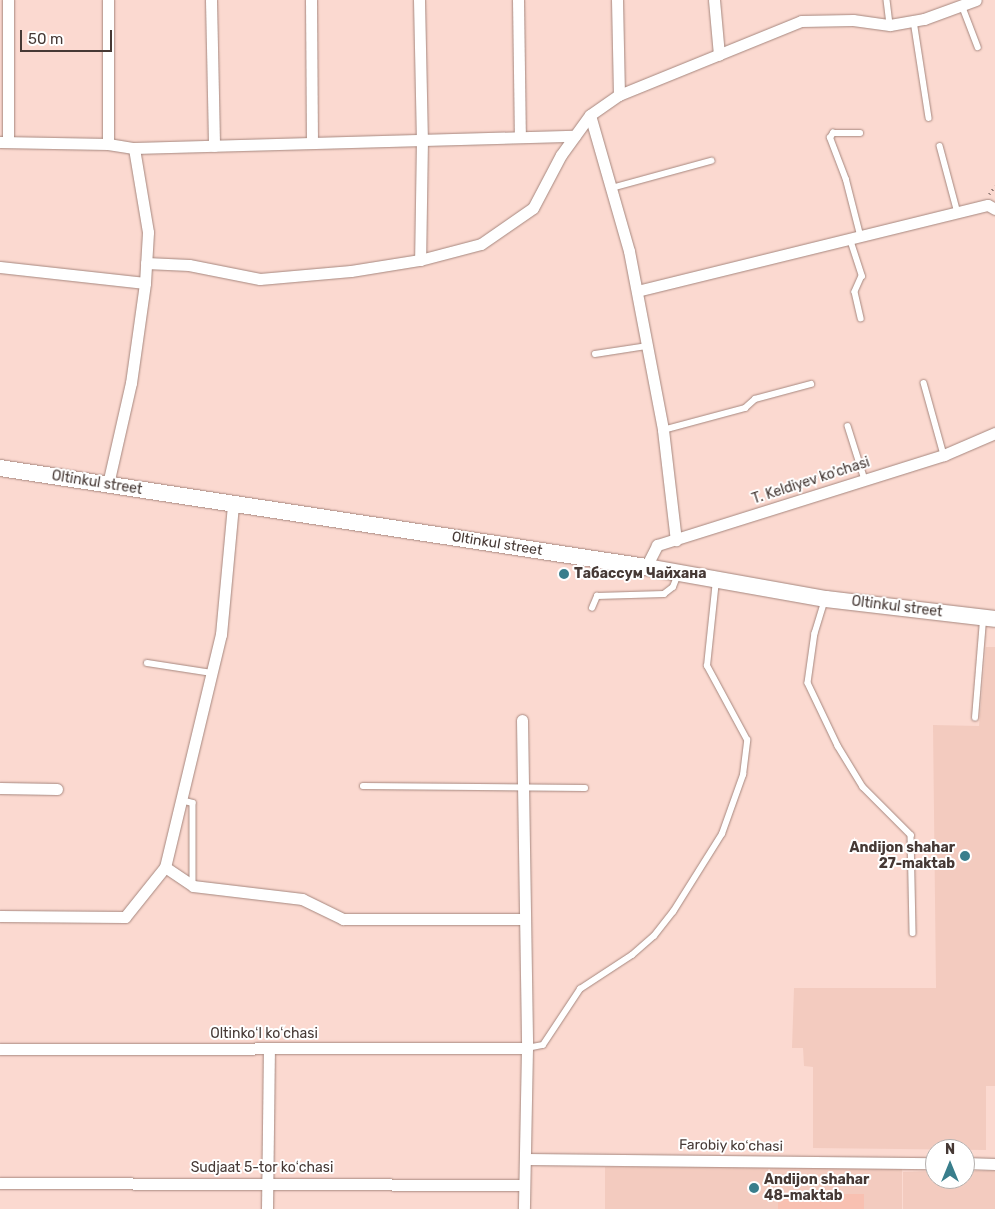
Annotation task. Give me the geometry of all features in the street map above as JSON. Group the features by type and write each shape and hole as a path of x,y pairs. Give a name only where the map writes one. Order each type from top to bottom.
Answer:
{"main road":[{"name":"Oltinkul street","path":"0,468 646,567 716,581 826,599 989,619"}],"street":[{"path":"8,0 4,142 108,144 134,148 575,136"},
{"path":"108,0 108,144"},
{"path":"211,0 214,146"},
{"path":"311,0 312,143"},
{"path":"419,0 422,139 420,260"},
{"path":"518,0 520,136"},
{"path":"617,0 619,95"},
{"path":"714,0 719,55"},
{"path":"146,263 189,265 260,279 351,271 420,260 481,244 532,208 575,136 590,115 619,95 801,21 852,20 890,25 914,21 976,0"},
{"path":"590,115 612,188 637,291 663,430 676,540"},
{"path":"108,484 131,383 146,263 148,232 134,148"},
{"path":"637,291 855,236 988,205 995,209"},
{"path":"0,267 144,283"},
{"name":"T. Keldiyev ko'chasi","path":"646,567 657,546 944,455 995,433"},
{"path":"0,916 124,916 165,867 212,673 226,595 233,505"},
{"path":"522,720 525,786 527,1048 524,1209"},
{"path":"0,788 57,789"},
{"path":"165,867 193,886 302,899 343,919 525,919"},
{"name":"Oltinkoʻl koʻchasi","path":"0,1049 269,1050 527,1048"},
{"path":"267,1209 269,1050"},
{"name":"Farobiy koʻchasi","path":"526,1159 925,1163"},
{"path":"975,1163 995,1164"},
{"name":"Sudjaat 5-tor koʻchasi","path":"0,1184 266,1183 524,1185"}],"lane":[{"path":"887,0 890,25"},
{"path":"962,4 978,47"},
{"path":"914,21 929,118"},
{"path":"860,133 833,133 830,138 846,180 862,276 855,292 861,318"},
{"path":"940,146 958,213"},
{"path":"612,188 711,161"},
{"path":"595,354 647,346"},
{"path":"924,383 944,455"},
{"path":"663,430 745,408 755,399 810,384"},
{"path":"848,426 865,480"},
{"path":"592,608 597,596 664,594 673,587 678,574"},
{"path":"527,1048 543,1045 580,989 632,955 654,936 673,912 722,834 743,775 747,740 707,666 716,581"},
{"path":"826,599 815,633 808,683 838,746 863,787 911,835 913,932"},
{"path":"975,718 989,619"},
{"path":"148,662 212,673"},
{"path":"363,786 585,788"},
{"path":"180,800 193,802 193,886"}],"shaded area":[{"path":"986,647 995,647 995,1086 986,1086 986,1150 975,1150 975,1139 925,1139 925,1149 813,1148 813,1067 804,1066 803,1048 792,1048 794,988 936,988 933,725 979,726"},
{"name":"Andijon shahar 48-maktab","path":"605,1167 902,1167 902,1209 605,1209"},
{"path":"925,1171 925,1189 975,1189 975,1171 995,1171 995,1209 903,1209 903,1172"},
{"path":"778,1194 864,1194 864,1209 778,1209"}],"place":[{"name":"Табассум Чайхана","path":"564,574"},
{"name":"Andijon shahar 27-maktab","path":"965,856"},
{"name":"Andijon shahar 48-maktab","path":"754,1188"}]}
